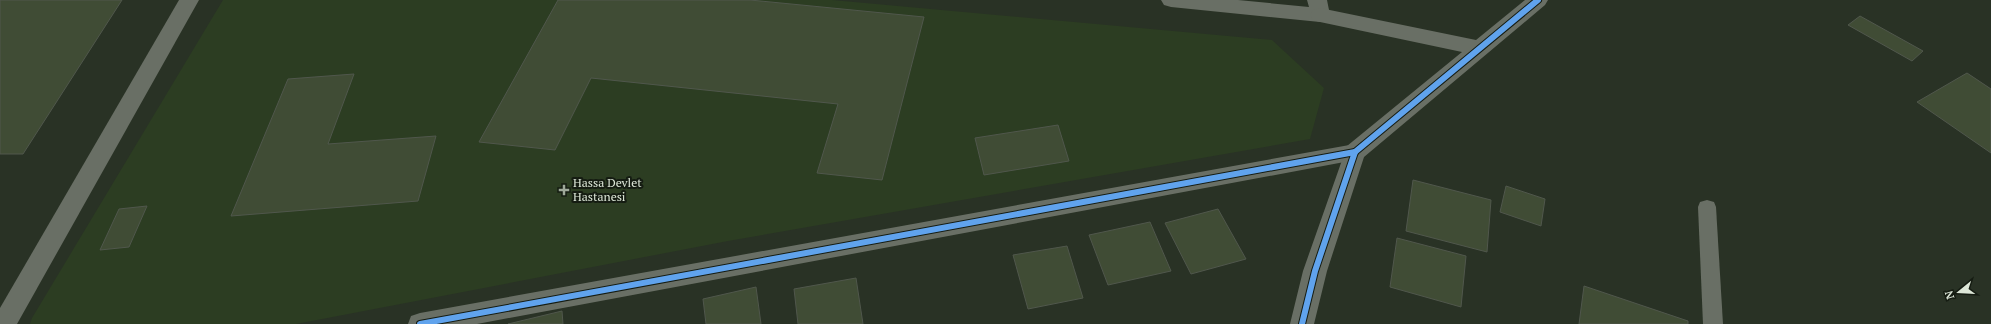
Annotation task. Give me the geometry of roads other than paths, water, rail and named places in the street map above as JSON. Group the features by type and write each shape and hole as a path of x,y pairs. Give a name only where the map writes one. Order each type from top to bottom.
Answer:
{"street":[{"path":"4,324 189,0"},
{"path":"1171,0 1318,8 1478,48"},
{"path":"420,324 1355,152 1478,48 1538,0"},
{"path":"1302,324 1315,271 1355,152"}],"lane":[{"path":"1707,207 1713,324"}],"place":[{"name":"Hassa Devlet Hastanesi","path":"564,190"}]}
